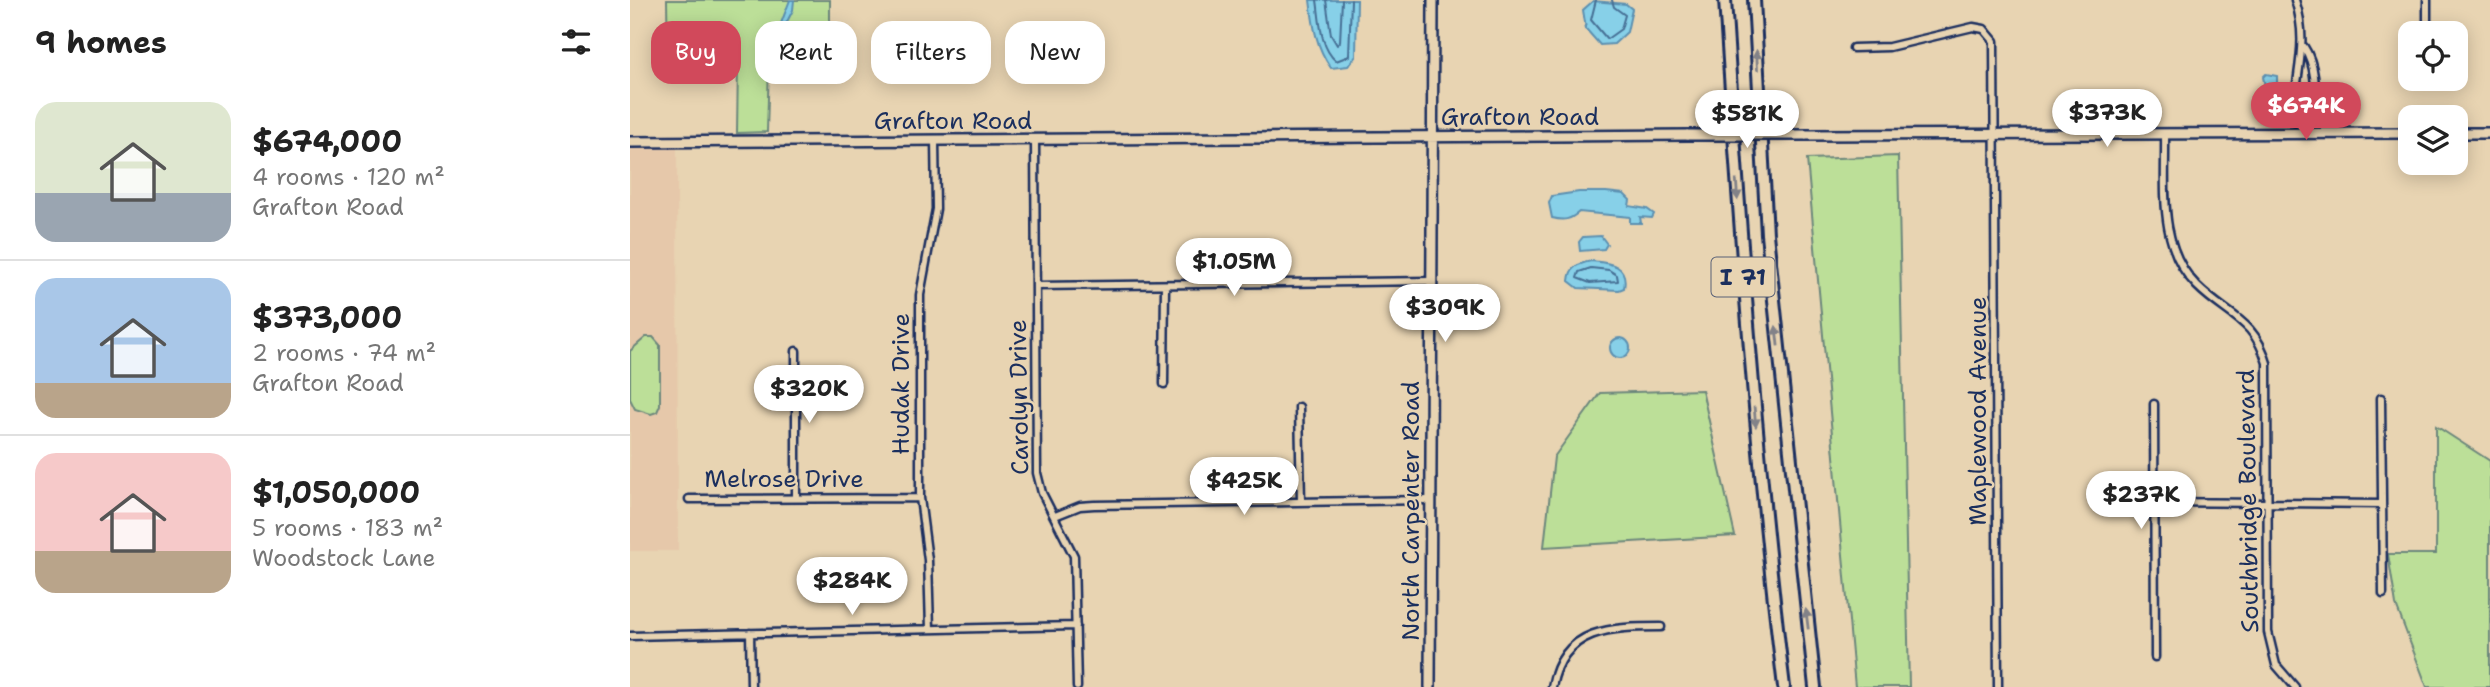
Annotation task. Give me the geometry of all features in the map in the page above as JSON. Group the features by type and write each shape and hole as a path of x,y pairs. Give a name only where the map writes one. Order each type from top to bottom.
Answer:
{"highway":[{"name":"I 71","path":"1725,0 1748,349 1784,687"},
{"name":"I 71","path":"1754,0 1767,234 1815,687"}],"street":[{"name":"North Carpenter Road","path":"1430,687 1433,0"},
{"path":"2295,0 2304,47 2311,66 2315,100 2315,121 2304,131 2294,120 2294,89 2304,47"},
{"path":"2427,0 2427,21"},
{"name":"Maplewood Avenue","path":"1853,48 1885,48 1970,27 1984,29 1995,45 1998,687"},
{"name":"Grafton Road","path":"630,142 2304,131 2398,134"},
{"path":"2468,133 2490,133"},
{"name":"Southbridge Boulevard","path":"2165,134 2165,214 2174,253 2198,287 2252,330 2267,363 2269,643 2276,665 2295,687"},
{"name":"Carolyn Drive","path":"1035,139 1037,473 1042,494 1074,556 1077,687"},
{"name":"Hudak Drive","path":"930,629 928,560 920,498 920,295 936,209 935,140"},
{"path":"1036,286 1431,281"},
{"path":"1164,384 1165,285"},
{"path":"796,351 796,498"},
{"path":"2381,398 2383,594"},
{"path":"2154,404 2155,657"},
{"path":"1299,407 1301,502"},
{"name":"Melrose Drive","path":"689,499 920,498"},
{"path":"1055,516 1080,506 1094,505 1429,500"},
{"path":"2154,502 2382,504"},
{"path":"630,636 1076,626"},
{"path":"1552,687 1563,659 1586,636 1618,627 1661,627"},
{"path":"750,633 751,687"}],"shaded area":[{"path":"630,142 677,142 678,551 630,551"}],"green space":[{"path":"667,0 830,0 830,21 755,21 755,84 768,84 767,132 737,133 738,84 741,84 741,21 667,21"},
{"path":"1898,156 1909,687 1855,687 1807,159"},
{"path":"646,337 653,337 660,345 660,405 657,412 651,414 635,409 630,399 630,351"},
{"path":"1702,390 1735,536 1544,547 1554,457 1600,393"},
{"path":"2436,426 2490,461 2490,687 2427,687 2396,605 2388,554 2436,554"}],"water":[{"path":"790,0 794,0 787,21 782,21"},
{"path":"1310,0 1357,0 1356,56 1348,66 1331,68 1326,60 1316,36"},
{"path":"1593,1 1626,4 1632,9 1627,32 1614,44 1600,45 1586,29 1583,10"},
{"path":"2266,74 2277,76 2277,108 2273,116 2259,117 2259,110 2268,100 2263,77"},
{"path":"1606,192 1624,194 1630,200 1629,206 1647,209 1654,214 1652,218 1640,217 1641,223 1630,223 1630,217 1579,212 1567,219 1552,218 1549,203 1552,196"},
{"path":"1601,236 1607,244 1604,249 1580,251 1579,242 1583,237"},
{"path":"1591,261 1611,264 1621,269 1625,280 1624,288 1578,288 1569,281 1575,266"},
{"path":"1620,338 1627,341 1630,348 1627,355 1620,358 1613,355 1610,348 1613,341"}]}
